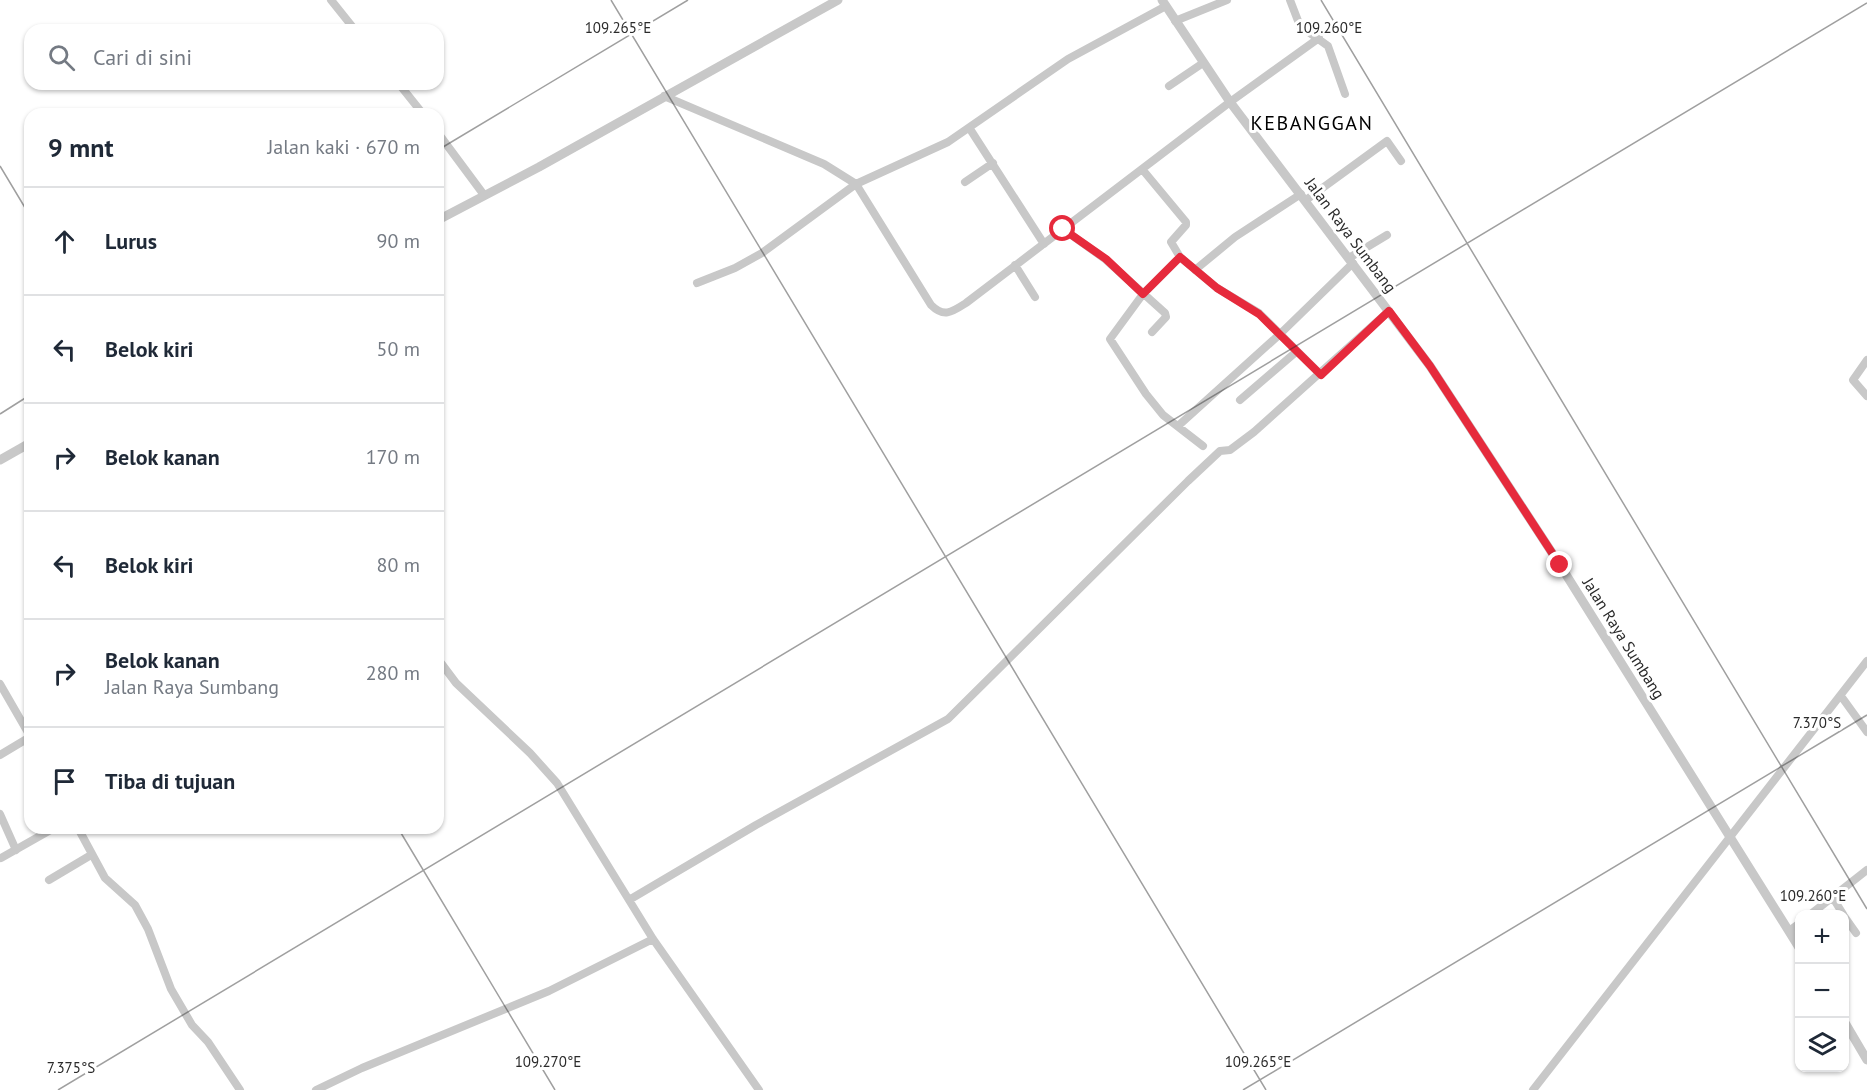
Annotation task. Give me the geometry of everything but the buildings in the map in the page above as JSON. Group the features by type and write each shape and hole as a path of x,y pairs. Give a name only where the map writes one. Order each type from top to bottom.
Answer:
{"street":[{"path":"331,0 350,24"},
{"path":"444,217 539,167 838,0"},
{"path":"1175,21 1227,0"},
{"path":"1290,0 1300,26 1328,46 1345,94"},
{"path":"697,283 735,268 762,253 856,184 948,142 970,129 1068,59 1164,3"},
{"name":"Jalan Raya Sumbang","path":"1164,3 1230,102 1430,366 1528,515 1795,941"},
{"path":"664,96 824,164 856,184 931,305 940,314 952,312 966,303 1230,102 1319,38"},
{"path":"1169,86 1203,63"},
{"path":"404,90 418,108"},
{"path":"970,129 1044,244"},
{"path":"1195,270 1235,237 1304,197 1387,141 1401,161"},
{"path":"444,144 484,195"},
{"path":"964,182 993,163"},
{"path":"1142,169 1186,222 1186,225 1170,243 1180,257 1217,288 1259,314 1321,375"},
{"path":"1063,229 1106,259 1166,315 1152,332"},
{"path":"1178,426 1280,334 1351,261 1387,235"},
{"path":"1180,257 1143,294 1110,339 1146,394 1163,415 1203,446"},
{"path":"1015,265 1035,297"},
{"path":"629,900 756,825 941,723 967,702 1131,534 1220,451 1230,450 1244,439 1321,375 1389,311"},
{"path":"1240,400 1296,352"},
{"path":"1867,360 1853,380 1867,396"},
{"path":"0,460 24,446"},
{"path":"1533,1090 1867,661"},
{"path":"444,667 456,683 530,753 557,783 653,939 759,1090"},
{"path":"1858,672 1867,680"},
{"path":"0,684 24,720"},
{"path":"1841,696 1867,732"},
{"path":"0,755 24,740"},
{"path":"0,814 16,850"},
{"path":"1,858 44,834"},
{"path":"81,834 105,878 135,905 148,929 171,989 192,1025 208,1042 240,1090"},
{"path":"49,880 92,855"},
{"path":"1817,910 1867,870"},
{"path":"1833,898 1841,910"},
{"path":"1849,922 1856,933"},
{"path":"1789,931 1795,927"},
{"path":"316,1090 362,1068 560,987 653,939"},
{"path":"1849,1028 1867,1060"}],"district":[{"name":"KEBANGGAN","path":"1312,123"}],"route":[{"path":"1063,229 1106,259 1143,294 1180,257 1217,288 1268,321 1321,375 1389,311 1430,366 1560,565"}]}
